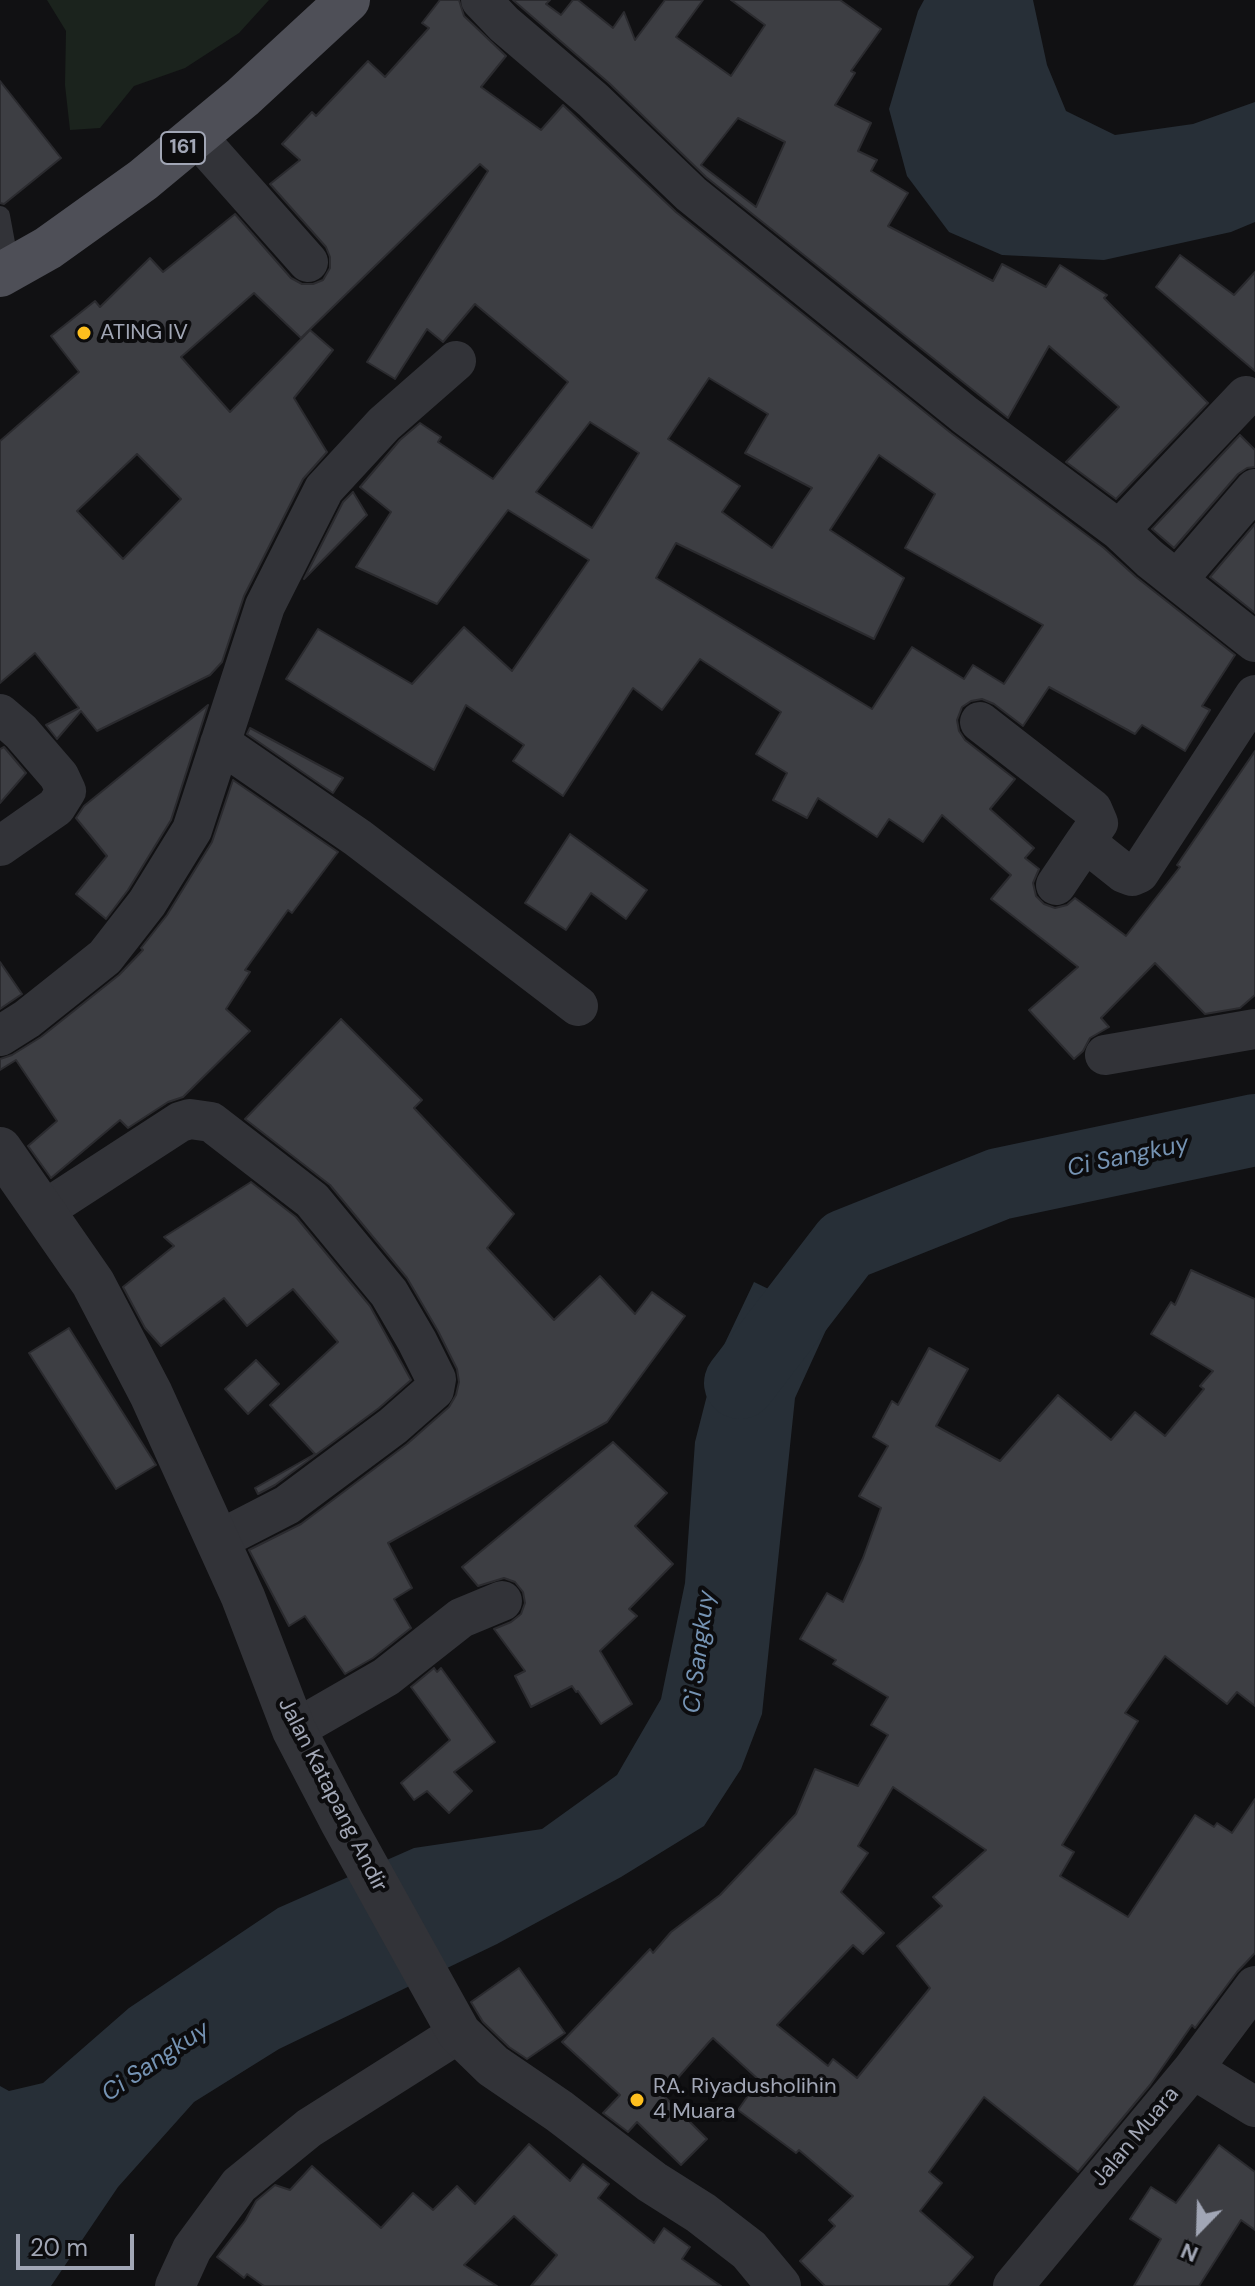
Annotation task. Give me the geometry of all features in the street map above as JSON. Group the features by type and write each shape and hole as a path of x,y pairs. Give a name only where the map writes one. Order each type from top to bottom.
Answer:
{"main road":[{"name":"161","path":"5,272 48,248 143,180 197,137 348,0"}],"street":[{"path":"481,0 504,24 593,100 691,194 965,415 1119,530 1255,642"},
{"path":"197,137 308,262"},
{"path":"0,1036 27,1019 105,957 147,903 192,830 265,606 324,489 384,424 456,361"},
{"path":"1119,530 1246,396"},
{"path":"1177,580 1255,489"},
{"path":"1085,842 1124,873 1132,876 1139,873 1255,695"},
{"path":"0,714 21,732 59,776 66,791 56,807 0,846"},
{"path":"980,722 1092,809 1098,823 1056,885"},
{"path":"220,743 358,838 578,1006"},
{"path":"1105,1055 1255,1029"},
{"path":"43,1211 180,1122 190,1119 211,1122 312,1200 389,1293 428,1363 436,1379 434,1390 393,1426 287,1505 217,1541"},
{"name":"Jalan Katapang Andir","path":"0,1149 93,1283 151,1394 243,1597 294,1730 451,2019 493,2066 559,2111 652,2182 701,2213 749,2250 779,2286"},
{"path":"294,1730 386,1677 461,1618 502,1601"},
{"name":"Jalan Muara","path":"1020,2284 1193,2069 1255,1986"},
{"path":"175,2286 192,2249 239,2185 451,2019"},
{"path":"1193,2069 1255,2107"}],"lane":[{"path":"0,216 5,272"}],"shaded area":[{"path":"47,0 269,0 239,33 185,68 134,86 100,128 70,130 65,85 66,31"}],"water":[{"path":"924,0 1033,0 1047,65 1066,111 1115,135 1193,124 1255,102 1255,222 1231,232 1104,260 1002,255 949,232 907,176 889,109"},
{"path":"754,1282 831,1319 795,1398 762,1714 741,1769 704,1826 621,1877 497,1944 279,2049 194,2102 118,2187 51,2286 0,2286 0,2086 9,2091 43,2083 129,2008 278,1908 414,1848 542,1829 617,1775 661,1699 685,1583 695,1442 715,1364"}],"building":[{"path":"440,0 459,0 464,16 506,56 481,87 541,130 563,105 676,212 951,433 1104,548 1235,655 1202,706 1210,710 1185,751 1142,725 1135,734 1049,687 1023,726 994,704 982,699 962,707 957,720 965,740 1015,779 990,809 1034,848 1025,858 1039,869 1033,883 1036,896 1044,904 1055,908 1067,905 1075,898 1126,936 1180,867 1177,865 1255,751 1255,995 1240,1008 1205,1014 1155,963 1101,1018 1109,1027 1090,1038 1074,1059 1029,1010 1078,967 991,899 1011,875 942,815 923,842 889,819 877,837 818,798 807,818 773,800 787,773 756,754 781,712 700,659 662,710 633,688 563,796 513,761 524,745 466,705 434,770 286,679 318,629 412,684 464,627 512,671 589,560 508,510 437,604 356,567 391,512 360,487 400,440 420,423 441,437 438,442 493,479 568,382 475,304 443,342 427,329 395,379 367,362 488,171 480,164 301,338 254,293 181,357 230,412 310,330 333,350 294,398 327,452 303,479 244,596 222,662 210,675 97,731 81,711 57,739 46,725 79,708 35,653 0,683 0,441 79,372 51,336 95,301 100,307 150,258 163,272 235,214 291,278 302,284 323,280 330,268 326,247 270,184 300,160 282,144 312,112 316,116 368,61 385,77 429,28 422,23","holes":["709,378 768,414 745,453 812,488 772,548 722,512 740,486 668,439","590,422 639,453 592,528 536,492","137,454 181,499 123,559 77,511","879,455 935,494 905,548 1043,625 1004,684 973,665 964,679 912,647 872,709 656,578 676,543 874,639 904,578 830,530"]},
{"path":"513,0 550,0 546,4 561,15 573,0 578,0 613,28 624,12 635,40 665,0 703,0 676,37 731,76 765,25 731,0 840,0 881,29 851,71 855,73 835,105 871,123 858,151 877,160 871,171 908,193 888,226 993,281 1002,264 1046,287 1060,265 1107,295 1104,298 1208,403 1116,499 1066,462 1119,407 1049,346 1008,418 706,177 609,83","holes":["738,118 785,142 756,207 701,165"]},
{"path":"0,81 61,158 4,204 0,203"},
{"path":"1180,255 1234,295 1255,272 1255,371 1156,287"},
{"path":"1240,435 1255,450 1255,467 1238,474 1174,548 1152,529"},
{"path":"353,492 367,515 304,579 343,502"},
{"path":"1255,524 1255,613 1210,577"},
{"path":"208,705 171,820 128,890 106,919 76,894 107,856 76,818 84,806"},
{"path":"250,728 343,778 333,793 247,734"},
{"path":"4,747 26,773 0,803 0,749"},
{"path":"233,780 338,852 292,913 288,910 245,970 250,972 226,1009 250,1031 183,1097 168,1102 128,1128 120,1120 51,1178 28,1146 57,1121 16,1060 0,1070 0,1059 41,1037 119,975 143,950 141,948 167,915 212,842"},
{"path":"570,834 647,890 626,919 591,893 566,930 525,903"},
{"path":"0,962 22,994 0,1009"},
{"path":"341,1019 422,1100 414,1108 514,1214 487,1248 554,1320 600,1276 635,1314 652,1292 685,1316 607,1422 388,1543 412,1588 394,1599 411,1628 373,1658 345,1674 305,1616 289,1626 249,1550 301,1524 407,1444 449,1407 459,1382 457,1369 438,1331 407,1278 330,1185 245,1119"},
{"path":"251,1182 296,1217 370,1306 411,1380 379,1408 275,1485 258,1494 255,1488 315,1454 270,1405 338,1342 293,1289 247,1326 224,1298 161,1346 145,1328 123,1287 174,1246 164,1237"},
{"path":"1191,1270 1255,1299 1255,1706 1237,1692 1227,1704 1165,1656 1125,1713 1138,1721 1062,1845 1074,1852 1060,1876 1128,1917 1195,1815 1214,1827 1217,1823 1232,1833 1255,1799 1255,1953 1195,2028 1192,2025 1150,2085 1078,2172 984,2097 929,2172 942,2183 920,2211 973,2257 948,2286 825,2286 800,2261 835,2226 829,2220 853,2196 799,2150 796,2153 738,2110 759,2080 713,2038 709,2042 663,2095 707,2139 681,2165 637,2122 628,2132 603,2113 620,2095 562,2042 650,1949 653,1953 671,1932 720,1895 796,1814 815,1769 858,1786 888,1735 871,1725 888,1697 833,1664 836,1660 800,1639 827,1593 843,1602 863,1558 881,1508 859,1496 888,1446 873,1437 892,1401 898,1405 929,1348 968,1369 936,1426 1000,1461 1058,1395 1111,1440 1135,1412 1165,1436 1204,1389 1200,1386 1213,1371 1151,1334 1171,1302 1175,1305","holes":["893,1787 986,1850 933,1897 942,1906 897,1946 930,1988 857,2078 833,2059 828,2066 777,2025 853,1945 863,1954 884,1933 841,1892 868,1853 858,1846"]},
{"path":"69,1328 156,1465 116,1489 29,1353"},
{"path":"256,1360 279,1384 248,1414 225,1389"},
{"path":"613,1442 667,1493 635,1526 673,1564 629,1609 637,1616 600,1651 632,1704 601,1724 572,1686 531,1707 515,1676 525,1671 494,1629 521,1614 525,1603 523,1592 515,1582 504,1578 478,1586 462,1567"},
{"path":"434,1668 437,1672 441,1668 495,1742 454,1772 472,1791 449,1813 427,1791 414,1800 401,1783 450,1740 411,1687"},
{"path":"519,1968 565,2033 527,2059 509,2047 483,2022 471,2002"},
{"path":"529,2144 570,2181 583,2164 609,2184 598,2198 654,2243 664,2228 690,2247 682,2259 721,2286 531,2286 557,2255 514,2216 464,2265 497,2286 264,2286 247,2274 244,2278 217,2257 245,2221 256,2201 275,2185 290,2190 312,2166 381,2228 413,2193 433,2210 457,2186 475,2204"},
{"path":"1219,2145 1255,2172 1255,2230 1241,2220 1199,2286 1134,2286 1161,2239 1130,2219 1151,2187 1176,2203"}],"waterway":[{"name":"Ci Sangkuy","path":"740,1383 846,1245 999,1184 1255,1130"}],"place":[{"name":"ATING IV","path":"84,333"},
{"name":"RA. Riyadusholihin 4 Muara","path":"637,2100"}]}
